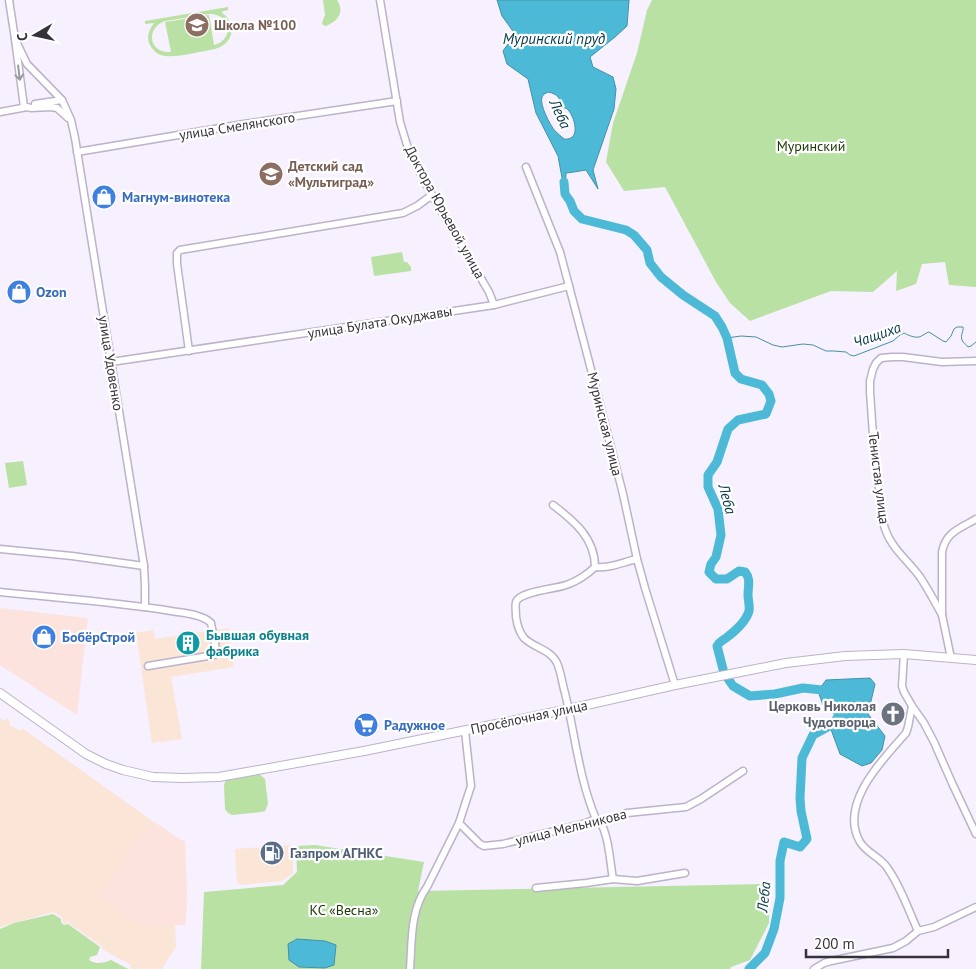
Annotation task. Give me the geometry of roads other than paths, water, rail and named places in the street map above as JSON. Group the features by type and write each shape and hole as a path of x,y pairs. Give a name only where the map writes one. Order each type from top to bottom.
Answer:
{"main road":[{"name":"Просёлочная улица","path":"0,692 96,760 106,764 153,777 219,777 465,731 786,663 845,656 904,654 976,660"}],"street":[{"name":"улица Удовенко","path":"9,0 27,107"},
{"name":"Доктора Юрьевой улица","path":"380,0 400,122 407,145 432,195 489,292 494,305"},
{"name":"улица Удовенко","path":"15,39 27,64 63,102 71,120 144,566 146,586 145,607"},
{"name":"улица Смелянского","path":"77,152 397,101"},
{"path":"27,107 31,104 63,102"},
{"path":"57,108 63,102"},
{"path":"0,112 46,106 57,108 71,120"},
{"name":"Муринская улица","path":"526,167 560,252 621,484 637,559 675,685"},
{"path":"189,351 177,264 177,253 180,250 403,214 432,195"},
{"name":"улица Булата Окуджавы","path":"111,362 494,305 569,286"},
{"name":"Тенистая улица","path":"942,614 920,578 889,540 883,522 874,449 870,380 873,369 879,359 883,358 903,357 942,362 976,361"},
{"path":"553,506 574,522 587,537 595,562 594,567 591,571 566,585 519,598 516,602 518,627 523,637 550,653 556,661 569,709 584,783 598,820 603,826 613,879"},
{"path":"951,658 942,614 942,552 944,543 952,533 976,519"},
{"path":"0,549 144,566"},
{"path":"594,567 614,565 637,559"},
{"path":"0,592 145,607 194,615 210,621 216,649 215,654 148,666"},
{"path":"904,654 902,686 904,692 934,742 976,834"},
{"path":"912,706 906,733 869,778 856,806 854,816 858,838 866,850 879,859 892,874 918,931"},
{"path":"410,969 412,933 420,895 427,887 459,823 471,786 465,731"},
{"name":"улица Мельникова","path":"459,823 484,846 503,844 598,820 610,819 627,813 686,807 743,771"},
{"path":"536,888 613,879 637,881 685,872"},
{"path":"814,969 831,961 893,948 906,941 918,931 934,927 976,907"}],"water":[{"name":"Муринский пруд","path":"497,0 629,0 627,26 590,57 593,67 613,77 616,89 614,109 593,170 598,189 586,170 566,173 565,194 558,156 536,113 528,79 507,64 503,51 515,34 502,16","holes":["548,92 558,97 562,107 566,108 571,115 575,124 573,137 564,139 555,131 548,119 541,100 542,96"]},
{"path":"870,678 875,684 868,714 885,736 882,750 871,763 862,766 840,754 829,724 835,714 824,708 818,691 826,680"},
{"path":"297,939 325,941 336,945 334,965 325,968 299,967 289,960 288,944"}],"waterway":[{"name":"Леба","path":"564,182 565,194 574,211 582,219 626,230 634,235 647,250 650,263 661,277 683,295 715,316 727,338 735,373 741,379 762,385 769,394 771,401 766,414 738,420 728,429 717,462 708,475 708,487 718,509 721,535 716,557 711,564 709,572 716,579 727,579 739,571 745,572 749,583 749,609 745,619 717,646 724,673 733,686 750,696 775,694 803,688 822,690 828,694"},
{"name":"Чащиха","path":"727,338 741,336 756,337 782,347 803,344 813,345 826,351 846,352 854,356 893,341 904,333 920,337 929,332 946,342 954,329 963,327 961,336 963,342 968,347 976,342"},
{"name":"Леба","path":"749,969 765,953 774,929 780,898 780,861 784,842 800,847 807,839 800,798 802,758 813,735 835,723 837,718"}],"place":[{"name":"Школа №100","path":"197,25"},
{"name":"Детский сад «Мультиград»","path":"271,174"},
{"name":"Магнум-винотека","path":"104,197"},
{"name":"Ozon","path":"19,292"},
{"name":"БобёрСтрой","path":"44,637"},
{"name":"Бывшая обувная фабрика","path":"188,643"},
{"name":"Церковь Николая Чудотворца","path":"893,714"},
{"name":"Радужное","path":"366,725"},
{"name":"Газпром АГНКС","path":"272,853"}],"park label":[{"name":"Муринский","path":"811,146"},
{"name":"КС «Весна»","path":"344,910"}]}
